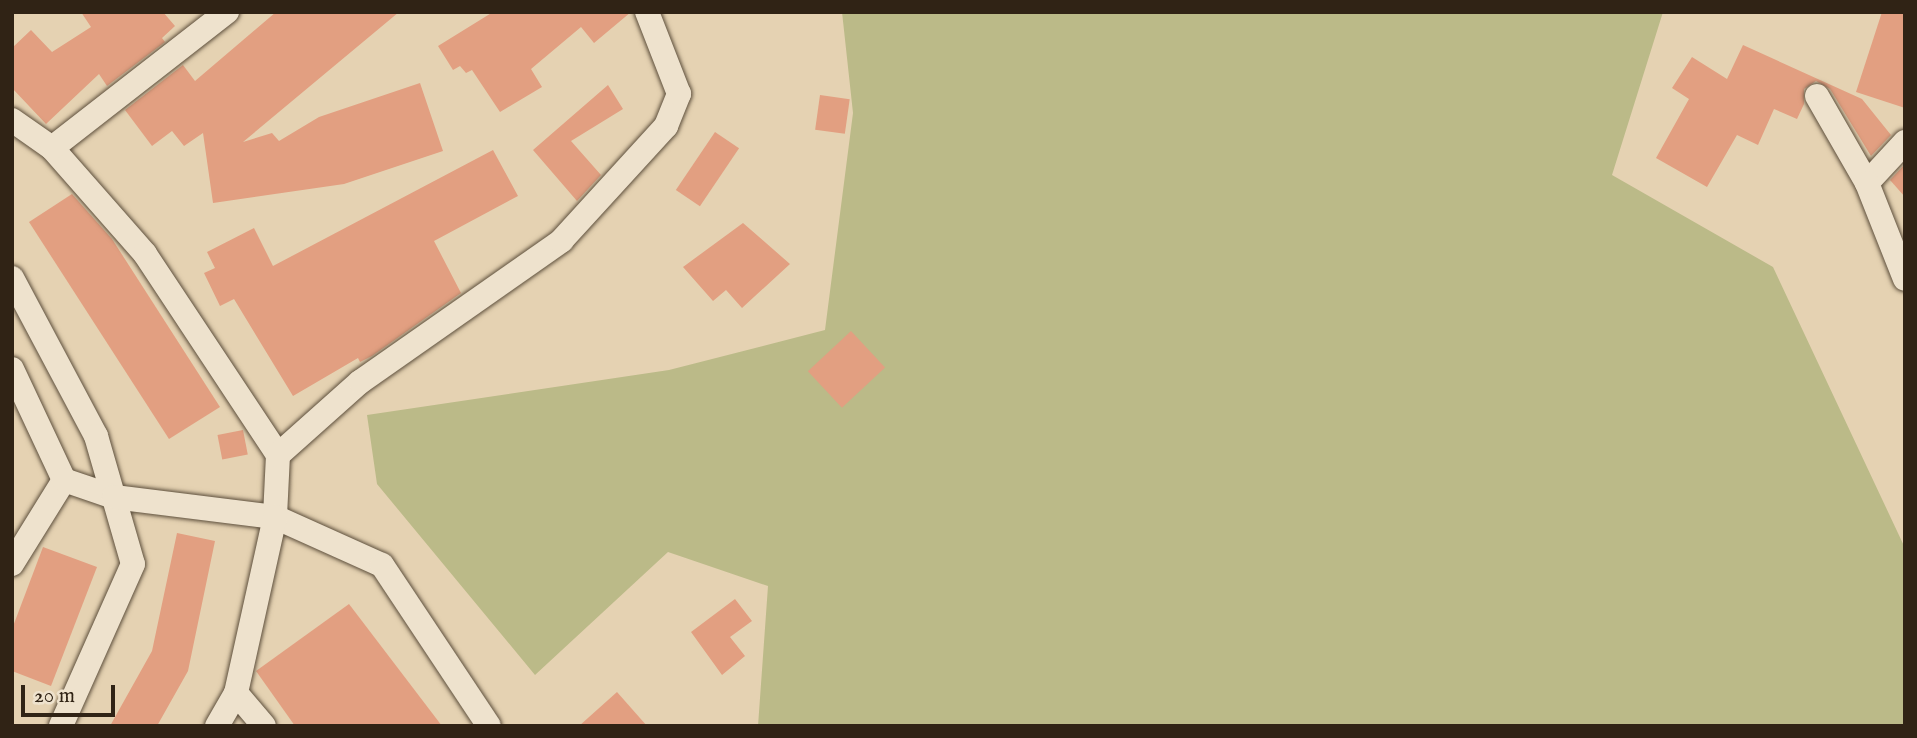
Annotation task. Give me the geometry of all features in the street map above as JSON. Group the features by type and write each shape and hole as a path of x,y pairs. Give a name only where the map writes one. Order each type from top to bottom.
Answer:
{"street":[{"path":"51,148 227,12"},
{"path":"278,455 360,382 561,242 666,126 679,94 647,12"},
{"path":"1817,96 1867,183 1905,279"},
{"path":"12,120 51,148 145,254 278,455 275,517 236,693 218,726"},
{"path":"1867,183 1905,142"},
{"path":"12,278 96,436 133,564 61,726"},
{"path":"12,369 65,480 114,497 275,517 383,565 489,726"},
{"path":"12,564 65,480"},
{"path":"236,693 264,726"}],"shaded area":[{"path":"842,12 1663,12 1612,175 1773,267 1905,548 1905,726 758,726 768,586 668,552 535,675 377,484 367,415 669,370 825,330 853,113"}],"building":[{"path":"81,12 163,12 175,26 162,38 165,42 107,86 99,74 46,124 12,88 12,48 31,30 52,52 91,27"},
{"path":"276,12 399,12 243,142 272,133 279,141 319,117 420,83 443,151 344,184 213,203 203,133 184,146 172,131 152,146 125,110 183,65 195,81"},
{"path":"493,12 631,12 594,43 581,27 531,69 542,87 500,112 472,70 466,73 460,66 453,70 438,46"},
{"path":"1882,12 1905,12 1905,108 1856,92"},
{"path":"1743,45 1862,99 1891,135 1871,156 1830,89 1816,81 1804,89 1804,104 1797,119 1774,109 1758,145 1737,135 1707,187 1656,158 1689,99 1672,88 1692,57 1727,79"},
{"path":"608,85 623,109 571,141 601,175 577,201 533,150"},
{"path":"820,95 850,99 845,134 815,130"},
{"path":"715,132 739,148 700,206 676,190"},
{"path":"493,150 518,196 434,241 461,293 372,356 360,362 358,358 293,396 234,299 220,306 204,273 215,268 207,252 254,228 273,266"},
{"path":"1905,164 1905,197 1890,180"},
{"path":"72,194 112,239 220,407 169,439 29,222"},
{"path":"743,223 790,264 742,308 726,290 713,301 683,267"},
{"path":"851,331 885,368 842,408 808,371"},
{"path":"243,430 248,455 222,460 217,435"},
{"path":"177,533 215,541 188,671 157,726 110,726 152,651"},
{"path":"43,547 97,567 51,686 12,671 12,629"},
{"path":"735,599 752,621 730,637 745,656 722,675 691,632"},
{"path":"349,604 442,726 295,726 256,671"},
{"path":"617,692 647,726 579,726"}]}
